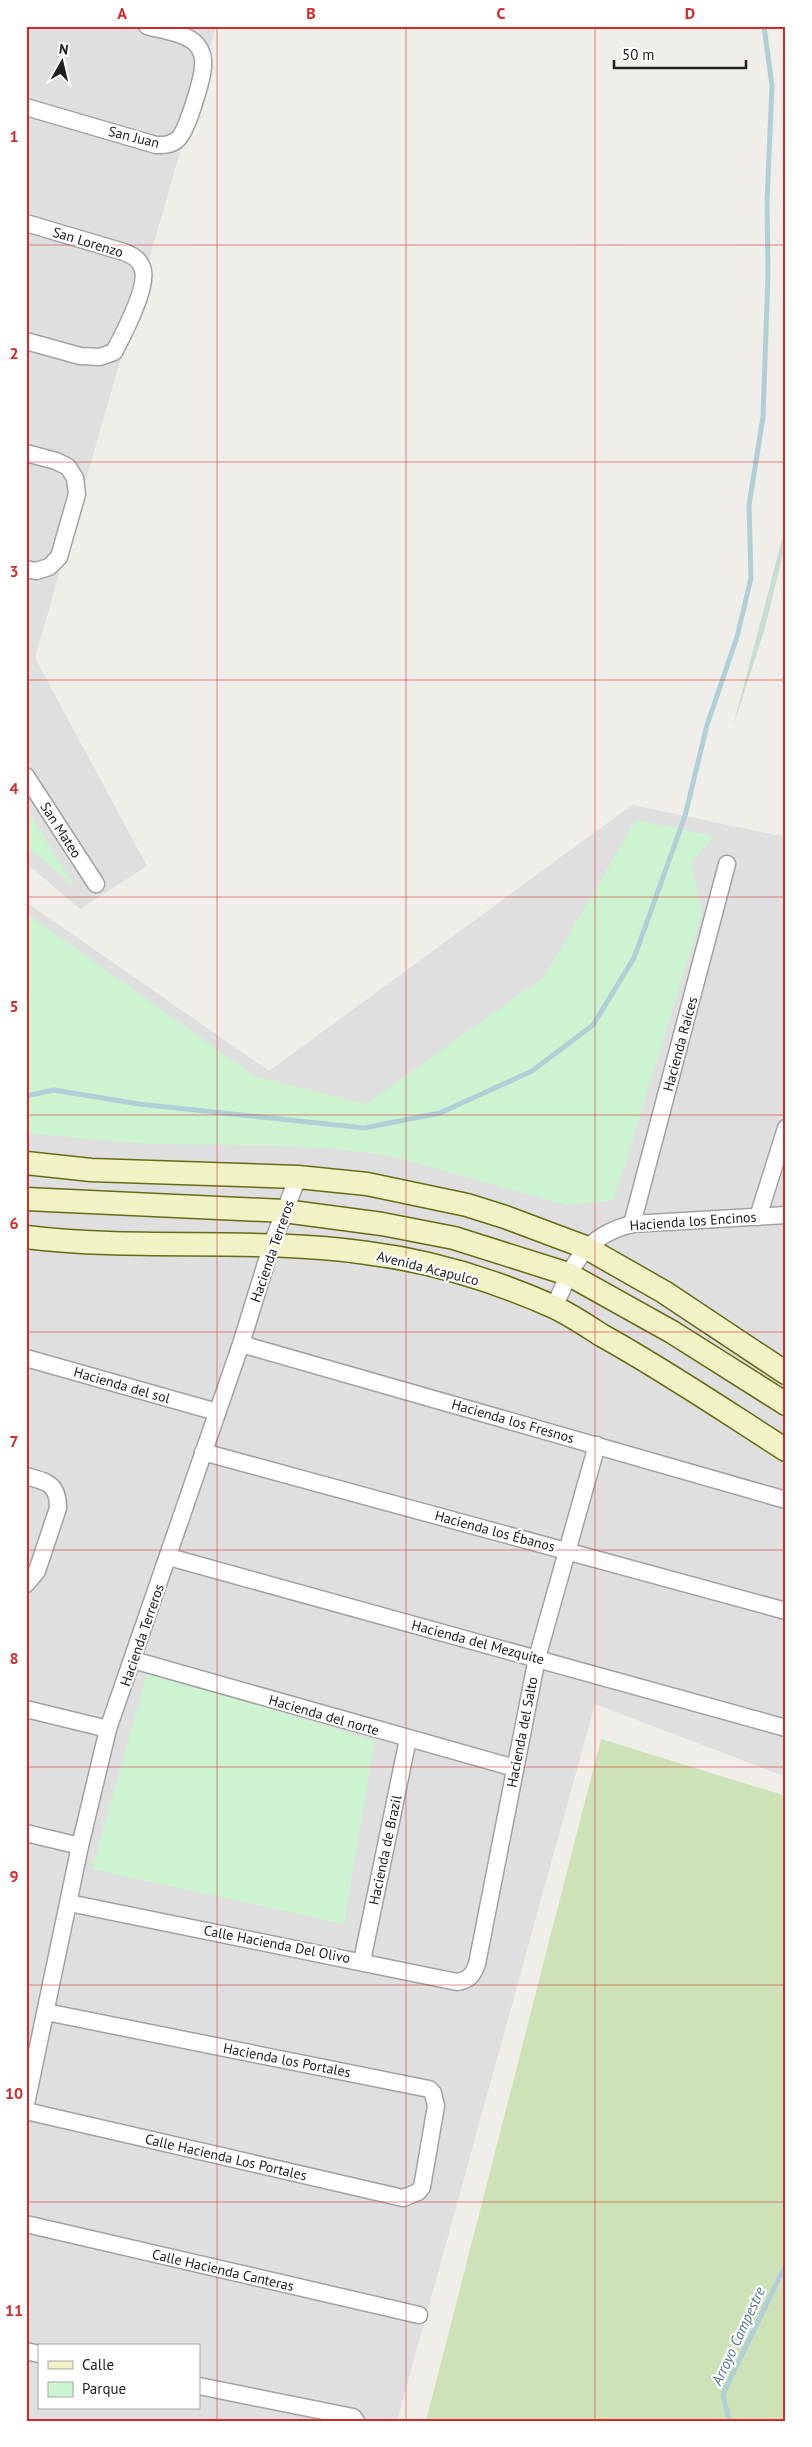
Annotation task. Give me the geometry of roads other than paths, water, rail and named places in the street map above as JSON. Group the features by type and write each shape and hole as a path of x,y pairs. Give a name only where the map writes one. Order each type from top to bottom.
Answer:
{"street":[{"name":"San Juan","path":"26,107 156,145 170,145 179,138 187,125 203,67 203,54 196,44 187,38 147,26"},
{"name":"San Lorenzo","path":"26,223 137,258 143,268 143,284 114,352 100,357 80,356 26,341"},
{"path":"26,452 56,461 68,467 75,478 77,494 59,557 49,567 36,571 26,569"},
{"name":"San Mateo","path":"26,776 96,884"},
{"name":"Hacienda Raíces","path":"632,1224 727,864"},
{"path":"758,1217 786,1128"},
{"path":"26,1163 91,1170 298,1177 367,1184 428,1195 505,1216 585,1247 664,1292 786,1373"},
{"name":"Hacienda Terreros","path":"26,2104 80,1846 108,1729 169,1557 241,1344 272,1244 298,1177"},
{"path":"26,1199 284,1211 382,1224 454,1238 568,1274 672,1332 786,1404"},
{"name":"Hacienda los Encinos","path":"554,1308 568,1274 585,1247 602,1235 632,1224 786,1215"},
{"name":"Avenida Acapulco","path":"26,1237 120,1243 272,1244 367,1253 429,1265 501,1287 554,1308 640,1356 786,1450"},
{"name":"Hacienda los Fresnos","path":"241,1344 786,1500"},
{"name":"Hacienda del sol","path":"26,1358 217,1412"},
{"name":"Hacienda del Salto","path":"477,1964 537,1658 596,1445"},
{"name":"Hacienda los Ébanos","path":"203,1452 786,1610"},
{"path":"26,1476 47,1482 54,1488 58,1497 58,1508 37,1571 26,1584"},
{"name":"Hacienda del Mezquite","path":"169,1557 786,1728"},
{"name":"Hacienda del norte","path":"133,1660 515,1768"},
{"path":"26,1708 108,1729"},
{"name":"Hacienda de Brazil","path":"362,1961 408,1739"},
{"path":"26,1834 80,1846"},
{"name":"Calle Hacienda Del Olivo","path":"68,1902 457,1982 467,1980 477,1964"},
{"name":"Hacienda los Portales","path":"46,2012 429,2089 434,2093 436,2106 422,2186"},
{"name":"Calle Hacienda Los Portales","path":"26,2111 403,2198 418,2192 422,2186"},
{"name":"Calle Hacienda Canteras","path":"26,2224 419,2315"},
{"path":"200,2386 353,2417 356,2421"}],"waterway":[{"path":"26,1096 54,1090 139,1104 364,1128 440,1113 532,1071 593,1025 634,958 685,816 707,725 737,637 751,578 749,505 763,417 768,274 767,202 772,86 764,26"},
{"name":"Arroyo Campestre","path":"729,2421 723,2394 786,2264"}]}
